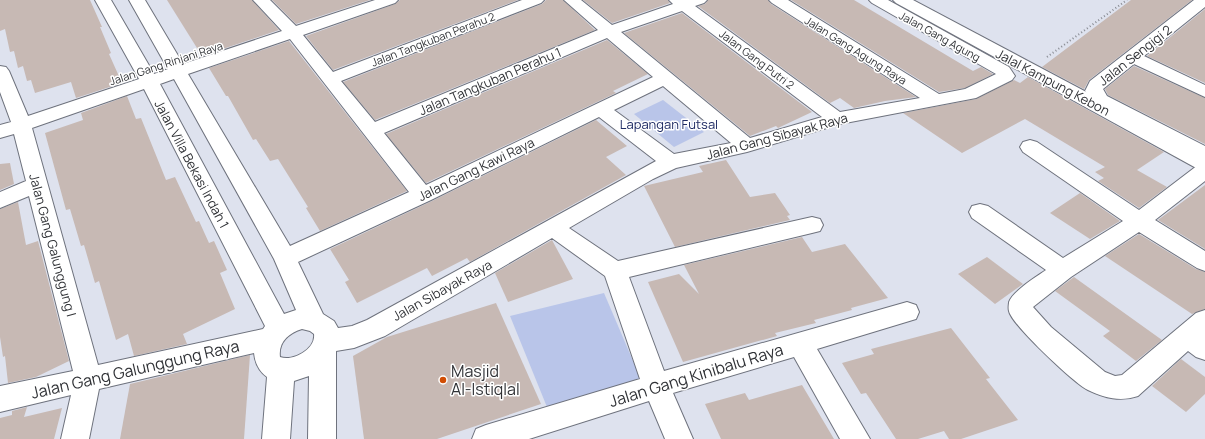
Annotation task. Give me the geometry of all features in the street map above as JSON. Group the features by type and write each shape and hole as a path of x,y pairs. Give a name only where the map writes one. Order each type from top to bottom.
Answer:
{"street":[{"name":"Jalan Villa Bekasi Indah 1","path":"103,0 146,76 274,334"},
{"path":"137,0 174,67 285,258 313,320"},
{"path":"261,0 289,28 423,195"},
{"name":"Jalan Gang Rinjani Raya","path":"289,28 356,0"},
{"name":"Jalan Gang Rinjani Raya","path":"0,132 13,117 174,67 289,28 390,0"},
{"name":"Jalan Tangkuban Perahu 2","path":"330,79 536,0"},
{"path":"572,0 746,146"},
{"name":"Jalan Gang Agung Raya","path":"776,0 936,100"},
{"name":"Jalan Gang Agung","path":"877,0 1003,71"},
{"name":"Jalal Kampung Kebon","path":"901,0 1205,164"},
{"name":"Jalan Sengigi 2","path":"1204,0 1096,85 1094,90 1095,94 1101,100 1205,154"},
{"name":"Jalan Tangkuban Perahu 1","path":"372,131 610,31 687,2"},
{"name":"Jalan Gang Putri 2","path":"687,2 837,119"},
{"path":"1133,57 1205,92"},
{"path":"0,71 13,117"},
{"name":"Jalan Gang Sibayak Raya","path":"553,228 646,174 671,162 746,146 837,119 974,93 1005,77 1006,73 1003,71"},
{"name":"Jalan Gang Kawi Raya","path":"285,258 423,195 665,78"},
{"path":"600,109 671,162"},
{"name":"Jalan Gang Galunggung I","path":"13,117 37,185 88,379"},
{"path":"1030,147 1139,221 1205,262"},
{"path":"1199,335 1128,388 1115,388 1096,381 1042,335 1021,311 1021,303 1063,270 1139,221 1205,170"},
{"path":"0,200 37,185"},
{"path":"980,212 1063,270"},
{"path":"615,271 812,225"},
{"path":"553,228 615,271 656,386 679,439"},
{"name":"Jalan Sibayak Raya","path":"325,348 376,328 553,228"},
{"name":"Jalan Gang Kinibalu Raya","path":"486,439 513,435 656,386 907,312"},
{"path":"322,439 325,348 327,332 322,324 313,320 302,319 290,322 274,334 266,349 267,358 272,366 281,370 292,370 314,362 325,348"},
{"name":"Jalan Gang Galunggung Raya","path":"0,399 274,334"},
{"path":"800,344 856,439"},
{"path":"276,439 281,370"},
{"path":"75,439 88,379"}],"path":[{"path":"1047,57 1127,0"}],"green space":[{"name":"Lapangan Futsal","path":"663,100 704,132 674,147 634,114"},
{"path":"604,293 642,382 547,407 510,316"}],"building":[{"path":"0,0 90,0 102,27 100,27 111,53 109,54 122,83 76,98 71,82 35,93 31,80 27,81 23,66 18,68 14,51 10,52 5,29 0,31"},
{"path":"167,0 252,0 279,30 202,56"},
{"path":"272,0 370,0 296,24"},
{"path":"400,0 518,0 333,70 306,36 395,4"},
{"path":"546,0 563,0 595,30 375,120 343,82 542,4"},
{"path":"583,0 668,0 670,3 612,23"},
{"path":"708,0 768,0 771,4 916,97 885,101 854,108 840,98 830,103 698,6 705,4"},
{"path":"791,0 854,0 973,71 981,67 993,74 965,88 939,92"},
{"path":"1131,0 1192,0 1089,80 1084,89 1042,67"},
{"path":"1205,9 1205,83 1147,56"},
{"path":"682,13 812,112 778,128 776,126 750,136 624,33"},
{"path":"607,40 648,74 613,91 616,93 426,183 386,134"},
{"path":"289,41 407,191 320,231 306,208 308,207 278,159 270,161 256,139 253,140 228,96 226,96 209,68"},
{"path":"1134,66 1205,98 1205,144 1108,95 1105,89"},
{"path":"1028,77 1164,152 1137,170 1167,187 1139,208 1098,181 1104,178 1095,172 1105,167 1025,119 962,153 903,113 976,99 1014,80 1020,83"},
{"path":"127,96 136,119 141,118 166,180 175,177 196,222 199,221 209,243 214,241 227,270 220,273 235,309 183,334 187,344 134,356 128,334 116,340 99,281 95,283 84,245 81,246 70,209 66,210 45,133 83,120 81,113"},
{"path":"596,120 627,146 606,157 626,175 470,262 467,258 432,276 427,268 357,303 345,282 349,280 330,249 432,201"},
{"path":"726,160 750,197 775,193 790,215 787,216 790,220 675,247 644,186 703,172 699,166"},
{"path":"10,163 14,184 0,190 0,164"},
{"path":"1205,185 1205,249 1158,220"},
{"path":"1080,193 1120,221 1090,239 1050,213"},
{"path":"18,202 26,245 38,241 69,361 36,377 8,383 5,356 3,357 0,337 0,209"},
{"path":"1139,234 1196,269 1205,272 1205,309 1192,314 1105,256"},
{"path":"802,237 812,252 845,244 888,298 851,308 852,310 814,320 816,323 775,333 777,336 683,362 648,282 679,274 699,294 684,265"},
{"path":"552,240 573,279 508,302 495,273"},
{"path":"987,257 1023,284 995,304 958,274"},
{"path":"1074,277 1162,340 1136,361 1103,336 1110,331 1055,291"},
{"name":"Masjid Al-Istiqlal","path":"496,303 541,404 437,439 364,439 353,356 387,337"},
{"path":"951,328 990,378 986,379 1018,420 961,439 949,439 944,431 918,439 896,439 866,393 861,394 842,363 874,354 871,349"},
{"path":"250,355 244,439 120,439 130,384"},
{"path":"1181,359 1205,377 1205,394 1186,412 1152,386"},
{"path":"802,385 834,439 721,439 705,404 745,393 749,400"},
{"path":"27,407 24,417 62,408 54,439 0,439 0,418 12,415 12,411"}],"place":[{"name":"Masjid Al-Istiqlal","path":"443,380"}]}
